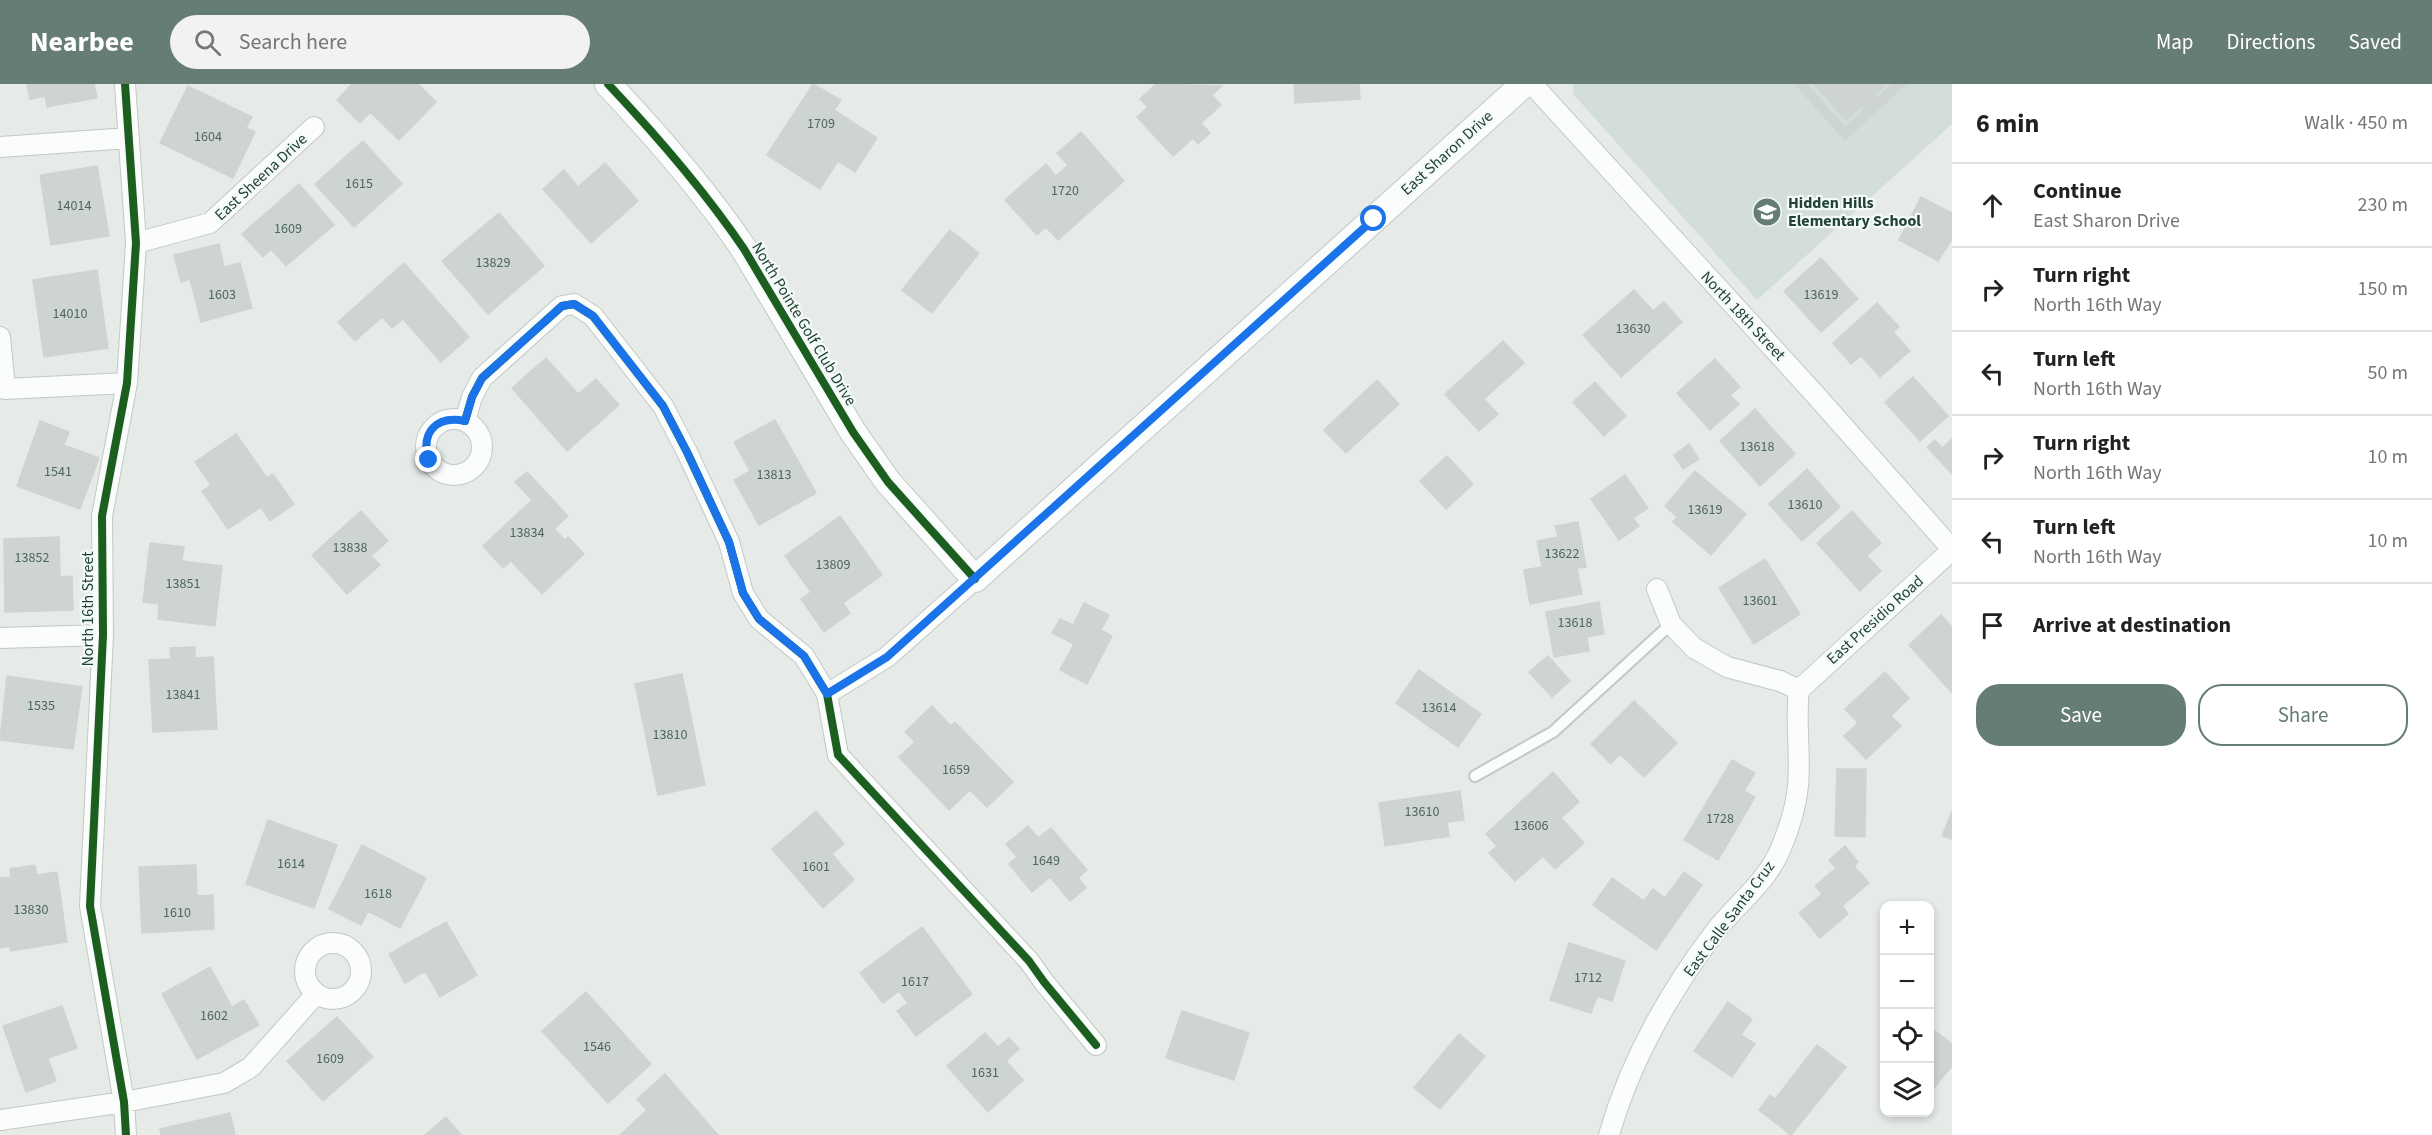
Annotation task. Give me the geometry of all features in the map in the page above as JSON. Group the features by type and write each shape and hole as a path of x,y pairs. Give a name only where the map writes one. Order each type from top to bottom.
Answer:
{"street":[{"name":"North 16th Street","path":"125,84 136,243 127,383 102,516 103,635 90,906 124,1102 126,1135"},
{"name":"North Pointe Golf Club Drive","path":"608,84 690,177 726,223 744,249 853,432 888,482 975,579"},
{"name":"East Sharon Drive","path":"827,694 887,657 1524,84"},
{"name":"North 18th Street","path":"1532,84 1812,391 1952,550"},
{"name":"East Sheena Drive","path":"136,243 210,223 314,127"},
{"path":"0,147 129,138"},
{"path":"465,421 472,397 482,378 562,306 574,304 593,316 663,406 729,542 743,593 759,619 804,656 827,694 838,755 1029,961 1096,1045"},
{"path":"0,337 5,389 127,383"},
{"name":"East Presidio Road","path":"1799,690 1952,550"},
{"path":"1657,589 1671,624 1694,648 1727,668 1780,681 1799,690"},
{"path":"0,638 103,635"},
{"name":"East Calle Santa Cruz","path":"1609,1135 1634,1067 1658,1017 1715,932 1764,878 1780,849 1798,786 1796,714 1799,690"},
{"path":"0,1120 124,1102 224,1083 252,1067 316,994"}],"lane":[{"path":"1475,776 1553,732 1671,624"}],"shaded area":[{"name":"Hidden Hills Elementary School","path":"1573,84 1952,84 1952,124 1757,300 1573,94"}],"building":[{"path":"27,84 94,84 97,98 47,107 45,96 30,99"},
{"path":"352,84 418,84 436,102 399,140 370,112 360,123 337,100"},
{"path":"813,84 841,100 834,110 877,138 855,172 838,161 820,189 767,155"},
{"path":"1156,84 1222,86 1212,95 1221,105 1201,123 1210,133 1198,144 1193,138 1173,156 1137,117 1148,107 1140,99"},
{"path":"1294,84 1359,84 1360,99 1295,103"},
{"path":"1795,84 1806,84 1845,127 1865,109 1862,105 1874,94 1877,98 1893,84 1906,84 1845,140"},
{"path":"1814,84 1886,84 1846,120"},
{"path":"188,86 252,117 246,128 255,132 233,178 160,143"},
{"path":"1081,132 1124,181 1058,240 1046,227 1037,235 1005,200 1046,164 1056,176 1068,165 1057,153"},
{"path":"363,141 402,184 354,227 315,184"},
{"path":"605,163 638,201 591,243 543,189 564,170 578,187"},
{"path":"97,166 109,236 51,245 40,175"},
{"path":"299,184 334,225 286,266 271,249 263,257 242,234"},
{"path":"1921,197 1952,213 1952,239 1938,261 1899,240"},
{"path":"499,213 544,266 488,314 442,261"},
{"path":"950,230 979,253 932,313 902,290"},
{"path":"219,244 224,267 240,263 252,308 201,322 190,279 181,282 174,255"},
{"path":"1821,258 1858,299 1821,332 1784,291"},
{"path":"404,263 469,337 441,362 403,319 392,328 382,317 355,341 338,322"},
{"path":"97,270 108,348 44,357 33,280"},
{"path":"1634,290 1653,311 1664,302 1682,322 1621,377 1583,335"},
{"path":"1877,303 1899,327 1893,332 1910,351 1880,377 1861,356 1851,364 1833,343"},
{"path":"1503,341 1524,363 1484,399 1498,414 1479,431 1445,394"},
{"path":"546,358 578,394 596,379 619,405 567,451 512,388"},
{"path":"1715,359 1740,387 1730,395 1739,404 1710,430 1677,393"},
{"path":"1913,377 1948,416 1920,441 1885,402"},
{"path":"1377,380 1399,404 1346,453 1324,430"},
{"path":"1595,382 1626,416 1604,436 1573,402"},
{"path":"1755,409 1795,454 1760,486 1720,441"},
{"path":"775,420 816,493 759,525 734,480 750,471 734,442"},
{"path":"40,421 69,432 64,445 99,458 80,509 17,486"},
{"path":"236,434 267,478 273,474 294,504 270,521 261,507 228,529 202,491 211,485 195,462"},
{"path":"1952,439 1952,474 1927,447 1935,440 1942,448"},
{"path":"1689,444 1699,459 1683,469 1674,455"},
{"path":"1447,456 1473,484 1446,509 1420,481"},
{"path":"1807,469 1840,507 1802,541 1769,504"},
{"path":"1695,471 1746,514 1711,555 1673,522 1677,517 1665,506"},
{"path":"527,472 568,516 554,529 565,540 568,537 584,554 542,594 511,561 503,568 483,546 532,500 515,482"},
{"path":"1625,475 1648,508 1633,518 1639,526 1619,540 1591,499"},
{"path":"361,511 388,541 371,556 380,565 347,594 312,555"},
{"path":"1852,511 1881,543 1867,556 1881,571 1860,591 1817,543"},
{"path":"840,516 882,575 843,603 850,613 824,632 801,599 811,592 785,556"},
{"path":"1578,522 1586,567 1577,568 1582,594 1530,604 1524,570 1542,567 1537,541 1558,537 1555,526"},
{"path":"59,537 60,577 72,576 73,610 5,612 4,539"},
{"path":"150,543 184,547 182,561 222,566 215,626 158,619 159,604 143,602"},
{"path":"1765,559 1800,614 1754,644 1719,588"},
{"path":"1599,602 1604,634 1587,637 1589,651 1554,657 1546,612"},
{"path":"1084,603 1109,615 1101,630 1112,636 1087,684 1060,670 1074,644 1052,633 1060,619 1073,625"},
{"path":"1941,615 1952,627 1952,693 1909,645"},
{"path":"195,647 195,658 213,657 217,729 153,732 149,660 171,659 170,648"},
{"path":"1548,656 1570,681 1552,697 1529,672"},
{"path":"1419,670 1481,714 1458,747 1396,703"},
{"path":"1885,672 1909,698 1891,716 1901,726 1866,759 1844,736 1858,723 1845,709"},
{"path":"682,674 705,785 658,795 635,684"},
{"path":"7,676 82,687 73,749 0,740"},
{"path":"1634,701 1677,743 1644,777 1620,754 1611,764 1591,744"},
{"path":"932,706 951,726 955,722 1013,782 987,807 970,790 949,810 899,757 915,742 905,732"},
{"path":"1732,760 1755,773 1744,791 1755,797 1718,860 1684,840"},
{"path":"1837,769 1866,769 1865,837 1835,836"},
{"path":"1553,772 1579,802 1561,818 1584,843 1555,869 1543,856 1515,881 1489,853 1497,846 1486,834"},
{"path":"1460,791 1464,820 1447,822 1449,836 1385,846 1379,803"},
{"path":"816,811 844,844 832,854 854,880 823,908 772,849"},
{"path":"1952,811 1952,839 1942,836"},
{"path":"268,820 337,845 314,908 246,884"},
{"path":"1028,826 1038,838 1051,828 1087,870 1078,878 1086,888 1070,901 1050,877 1032,892 1009,864 1017,857 1006,844"},
{"path":"362,845 426,878 400,928 368,911 361,925 329,909"},
{"path":"1845,846 1858,862 1854,866 1869,883 1842,906 1848,914 1820,938 1799,913 1822,894 1815,886 1836,868 1829,860"},
{"path":"35,865 37,875 57,872 67,942 11,951 10,946 0,948 0,878 11,877 10,869"},
{"path":"196,865 197,896 213,895 214,929 142,933 139,867"},
{"path":"1684,872 1702,885 1656,950 1593,905 1612,878 1644,901 1653,889 1665,898"},
{"path":"446,922 477,975 440,997 425,971 405,983 389,954"},
{"path":"922,927 972,994 916,1036 897,1011 908,1003 899,991 883,1003 860,973"},
{"path":"1569,943 1625,961 1612,1001 1597,996 1591,1013 1550,1000"},
{"path":"210,967 232,1007 244,1000 259,1025 197,1059 162,994"},
{"path":"586,992 651,1064 608,1103 542,1031"},
{"path":"1728,1002 1752,1019 1741,1035 1755,1044 1732,1077 1694,1051"},
{"path":"62,1006 77,1048 48,1058 56,1081 26,1092 3,1026"},
{"path":"1182,1011 1249,1033 1234,1080 1166,1058"},
{"path":"337,1017 373,1057 323,1101 287,1061"},
{"path":"1934,1030 1952,1044 1952,1066 1934,1088"},
{"path":"985,1033 998,1047 1009,1038 1019,1049 1006,1061 1023,1080 988,1112 947,1066"},
{"path":"1459,1034 1485,1056 1440,1109 1414,1088"},
{"path":"1817,1045 1846,1067 1791,1135 1759,1110 1770,1095 1775,1099"},
{"path":"665,1074 718,1135 620,1135 647,1110 637,1099"},
{"path":"230,1113 235,1135 161,1135 160,1129"},
{"path":"446,1117 461,1135 425,1135"}],"cycle path":[{"path":"125,84 136,243 127,383 102,516 103,635 90,906 124,1102 126,1135"},
{"path":"608,84 679,164 729,227 853,432 888,482 975,579"},
{"path":"465,421 472,397 482,378 562,306 574,304 593,316 663,406 729,542 743,593 759,619 804,656 827,694 838,755 1029,961 1096,1045"}],"place":[{"name":"Hidden Hills Elementary School","path":"1767,212"}],"route":[{"path":"429,460 426,449 427,437 432,429 444,420 454,418 465,421 472,397 482,378 562,306 574,304 593,316 663,406 729,542 743,593 759,619 804,656 827,694 887,657 1374,219"}]}
